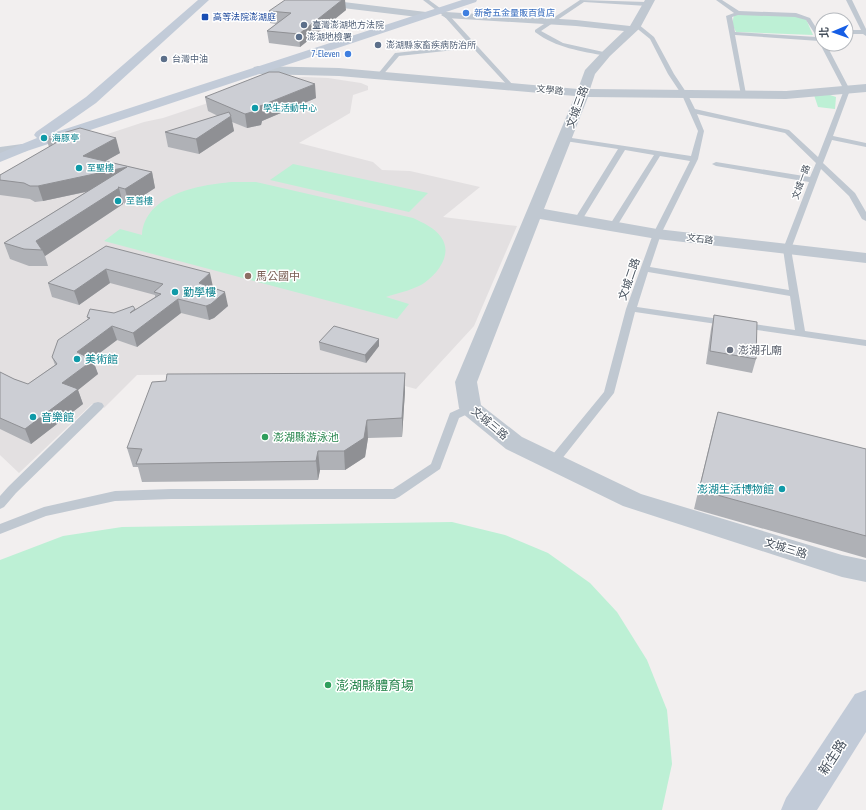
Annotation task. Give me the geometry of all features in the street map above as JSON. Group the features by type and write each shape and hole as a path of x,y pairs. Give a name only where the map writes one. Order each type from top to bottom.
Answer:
{"main road":[{"path":"22,148 91,100 204,0"},
{"path":"0,158 22,148 141,110 258,70 426,15 442,13 472,0"},
{"path":"91,100 104,111 141,110"},
{"name":"新生路","path":"798,810 866,704"}],"street":[{"path":"301,0 426,15"},
{"name":"文城三路","path":"649,2 634,27 589,73 583,93 536,213 466,382 470,408 514,443 632,500 842,566 866,571"},
{"path":"442,13 634,27"},
{"name":"文學路","path":"258,70 339,72 583,93 685,95 786,94 866,88"},
{"path":"0,151 22,148"},
{"name":"文石路","path":"536,213 657,234 866,258"}],"lane":[{"path":"426,0 442,13 511,86"},
{"path":"606,54 566,46 544,38 537,31 583,0 649,2"},
{"path":"719,0 738,13"},
{"path":"849,0 866,33"},
{"path":"743,94 729,16 738,13 796,15 808,19 814,29"},
{"name":"文城二路","path":"553,462 609,393 631,309 657,234 694,159 701,131 685,95 671,74 652,38 634,27"},
{"path":"854,32 866,33"},
{"path":"732,33 814,40"},
{"path":"379,76 397,54 473,46"},
{"path":"828,52 847,90"},
{"name":"文城一路","path":"800,333 787,249 847,90"},
{"path":"693,112 787,131 852,195 866,219"},
{"path":"830,137 866,145"},
{"path":"565,140 694,159"},
{"path":"578,220 623,148"},
{"path":"613,226 658,154"},
{"path":"716,164 812,180"},
{"path":"645,269 794,294"},
{"path":"631,309 866,343"},
{"path":"0,504 12,490 98,406"},
{"path":"0,529 44,512 115,496 171,494 395,494 436,466 454,416 470,408"}],"shaded area":[{"name":"馬公國中","path":"304,77 328,78 361,83 368,86 368,90 353,95 350,113 299,143 373,162 382,170 410,171 480,187 443,217 517,226 474,326 416,389 357,373 137,375 104,408 92,404 19,473 0,455 0,175 50,153 144,122 163,118 280,79"}],"green space":[{"path":"741,13 796,16 806,19 813,35 736,32 732,24 734,15"},
{"path":"827,94 836,97 835,109 818,107 814,95"},
{"path":"293,164 428,193 409,212 270,180"},
{"path":"232,182 256,182 413,218 432,228 441,237 445,251 442,264 427,281 421,285 386,297 409,304 397,319 104,241 120,229 142,235 145,221 153,210 163,201 176,194 204,186"},
{"name":"澎湖縣體育場","path":"452,522 505,535 548,553 590,583 617,612 647,660 667,710 672,764 662,810 0,810 0,560 63,536 122,527"}],"building":[{"path":"285,0 342,0 299,34 267,31 291,13 269,11"},
{"path":"269,72 279,72 315,84 260,106 259,110 245,114 205,97"},
{"path":"229,112 231,116 196,139 165,132"},
{"path":"80,128 116,138 83,156 152,172 125,189 118,187 119,188 36,241 42,250 24,249 4,243 127,167 38,186 30,186 24,183 0,180 0,175 59,141 46,138"},
{"path":"106,246 210,273 199,283 225,292 211,304 206,306 178,299 133,333 112,326 77,352 93,360 62,383 78,389 25,429 0,418 0,372 28,384 57,364 52,357 58,340 90,318 87,317 90,309 114,313 133,306 135,309 130,313 161,294 154,292 163,284 106,269 74,291 48,283"},
{"path":"714,315 757,322 756,359 710,351"},
{"path":"334,326 379,339 365,355 319,342"},
{"name":"澎湖縣游泳池","path":"405,373 402,418 367,420 364,438 344,451 318,451 316,461 136,464 142,449 127,448 152,382 166,381 167,374"},
{"name":"澎湖生活博物館","path":"718,412 866,449 866,536 699,490"}],"place":[{"name":"新奇五金量販百貨店","path":"466,13"},
{"name":"高等法院澎湖庭","path":"205,17"},
{"name":"臺灣澎湖地方法院","path":"304,25"},
{"name":"澎湖地檢署","path":"299,37"},
{"name":"澎湖縣家畜疾病防治所","path":"378,45"},
{"name":"7-Eleven","path":"348,54"},
{"name":"台灣中油","path":"164,59"},
{"name":"學生活動中心","path":"255,108"},
{"name":"海豚亭","path":"44,138"},
{"name":"至聖樓","path":"79,168"},
{"name":"至善樓","path":"118,201"},
{"name":"馬公國中","path":"248,276"},
{"name":"勤學樓","path":"175,292"},
{"name":"澎湖孔廟","path":"730,350"},
{"name":"美術館","path":"77,359"},
{"name":"音樂館","path":"33,417"},
{"name":"澎湖縣游泳池","path":"265,437"},
{"name":"澎湖生活博物館","path":"782,489"},
{"name":"澎湖縣體育場","path":"328,685"}]}
